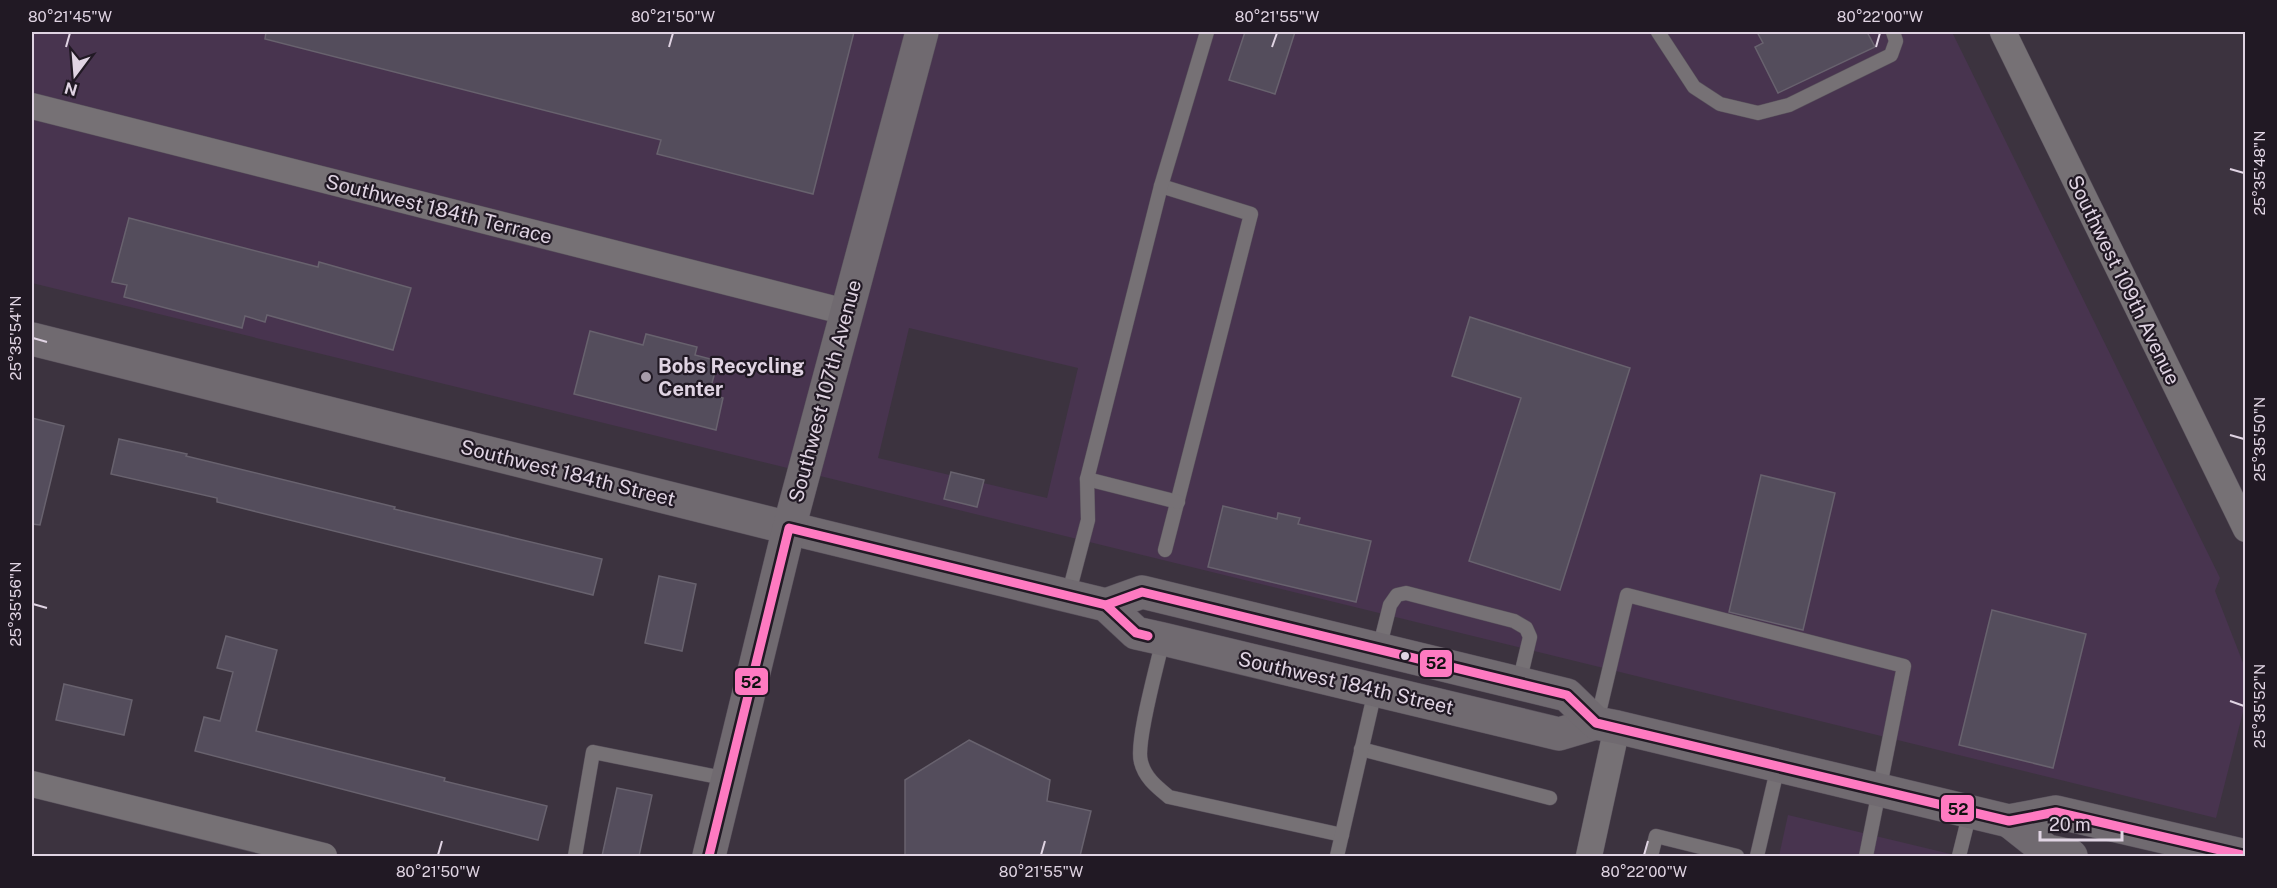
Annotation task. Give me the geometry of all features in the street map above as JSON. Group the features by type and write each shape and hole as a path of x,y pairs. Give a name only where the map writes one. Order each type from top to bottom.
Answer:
{"main road":[{"name":"Southwest 107th Avenue","path":"709,856 789,528 922,32"},
{"name":"Southwest 184th Street","path":"32,339 1106,605 1136,633 1559,734 1606,725"},
{"name":"Southwest 184th Street","path":"1106,605 1142,592 1519,682 1567,695 1606,725"},
{"path":"1606,725 2008,821 2056,812 2246,856"},
{"path":"2008,821 2046,851 2071,856"}],"street":[{"name":"Southwest 109th Avenue","path":"2003,32 2246,529"},
{"name":"Southwest 184th Terrace","path":"32,106 846,312"},
{"path":"1589,856 1606,725"},
{"path":"32,784 324,856"}],"lane":[{"path":"1068,596 1088,520 1087,479 1161,186 1207,32"},
{"path":"1658,32 1694,87 1720,104 1758,113 1789,105 1891,55 1896,42 1893,32"},
{"path":"1161,186 1251,214 1165,550"},
{"path":"1087,479 1178,502"},
{"path":"1379,649 1390,605 1397,595 1406,593 1514,621 1526,628 1530,637 1519,682"},
{"path":"1606,725 1627,595 1904,666 1866,856"},
{"path":"1163,639 1142,736 1140,761 1151,782 1169,797 1342,835"},
{"path":"1337,856 1375,691"},
{"path":"1361,749 1550,798"},
{"path":"575,856 593,752 728,779"},
{"path":"1757,856 1778,766"},
{"path":"1959,856 1970,812"},
{"path":"1651,856 1656,836 1737,856"}],"shaded area":[{"path":"32,32 1952,32 2220,578 2215,591 2245,668 2245,704 2216,818 32,283","holes":["909,328 1078,368 1047,498 878,458"]},
{"path":"1788,815 1959,856 1779,856"}],"building":[{"path":"266,32 854,32 813,194 657,154 661,140 265,39"},
{"path":"1245,32 1295,32 1275,94 1229,80"},
{"path":"1757,32 1867,32 1875,47 1778,93 1755,47 1763,43"},
{"path":"129,218 318,267 319,262 411,288 393,350 267,315 265,322 245,316 242,328 124,297 127,285 112,282"},
{"path":"1470,317 1630,368 1560,590 1469,561 1521,398 1452,376"},
{"name":"Bobs Recycling Center","path":"590,331 643,345 646,334 697,347 695,355 718,361 709,394 723,398 716,430 574,394"},
{"path":"32,418 64,426 40,525 32,524"},
{"path":"119,439 187,454 186,456 395,507 394,509 602,559 593,595 217,502 217,498 111,474"},
{"path":"951,472 984,480 977,507 944,499"},
{"path":"1761,475 1835,493 1803,630 1729,612"},
{"path":"1223,506 1277,519 1278,513 1300,518 1298,524 1371,541 1356,602 1208,567"},
{"path":"659,576 696,584 682,651 645,643"},
{"path":"1992,610 2086,634 2053,768 1959,745"},
{"path":"226,636 277,650 256,731 547,806 538,840 195,751 204,717 220,721 233,672 217,668"},
{"path":"64,684 132,700 124,735 56,720"},
{"path":"969,740 1050,780 1047,801 1091,811 1080,856 905,856 905,780"},
{"path":"617,788 652,795 639,856 602,856"}],"transit line":[{"name":"52","path":"709,856 789,528 1106,605 1136,633 1148,636"},
{"name":"52","path":"1106,605 1142,592 1567,695 1596,723 2009,821 2056,812 2246,856"}],"place":[{"name":"Bobs Recycling Center","path":"646,377"}]}
